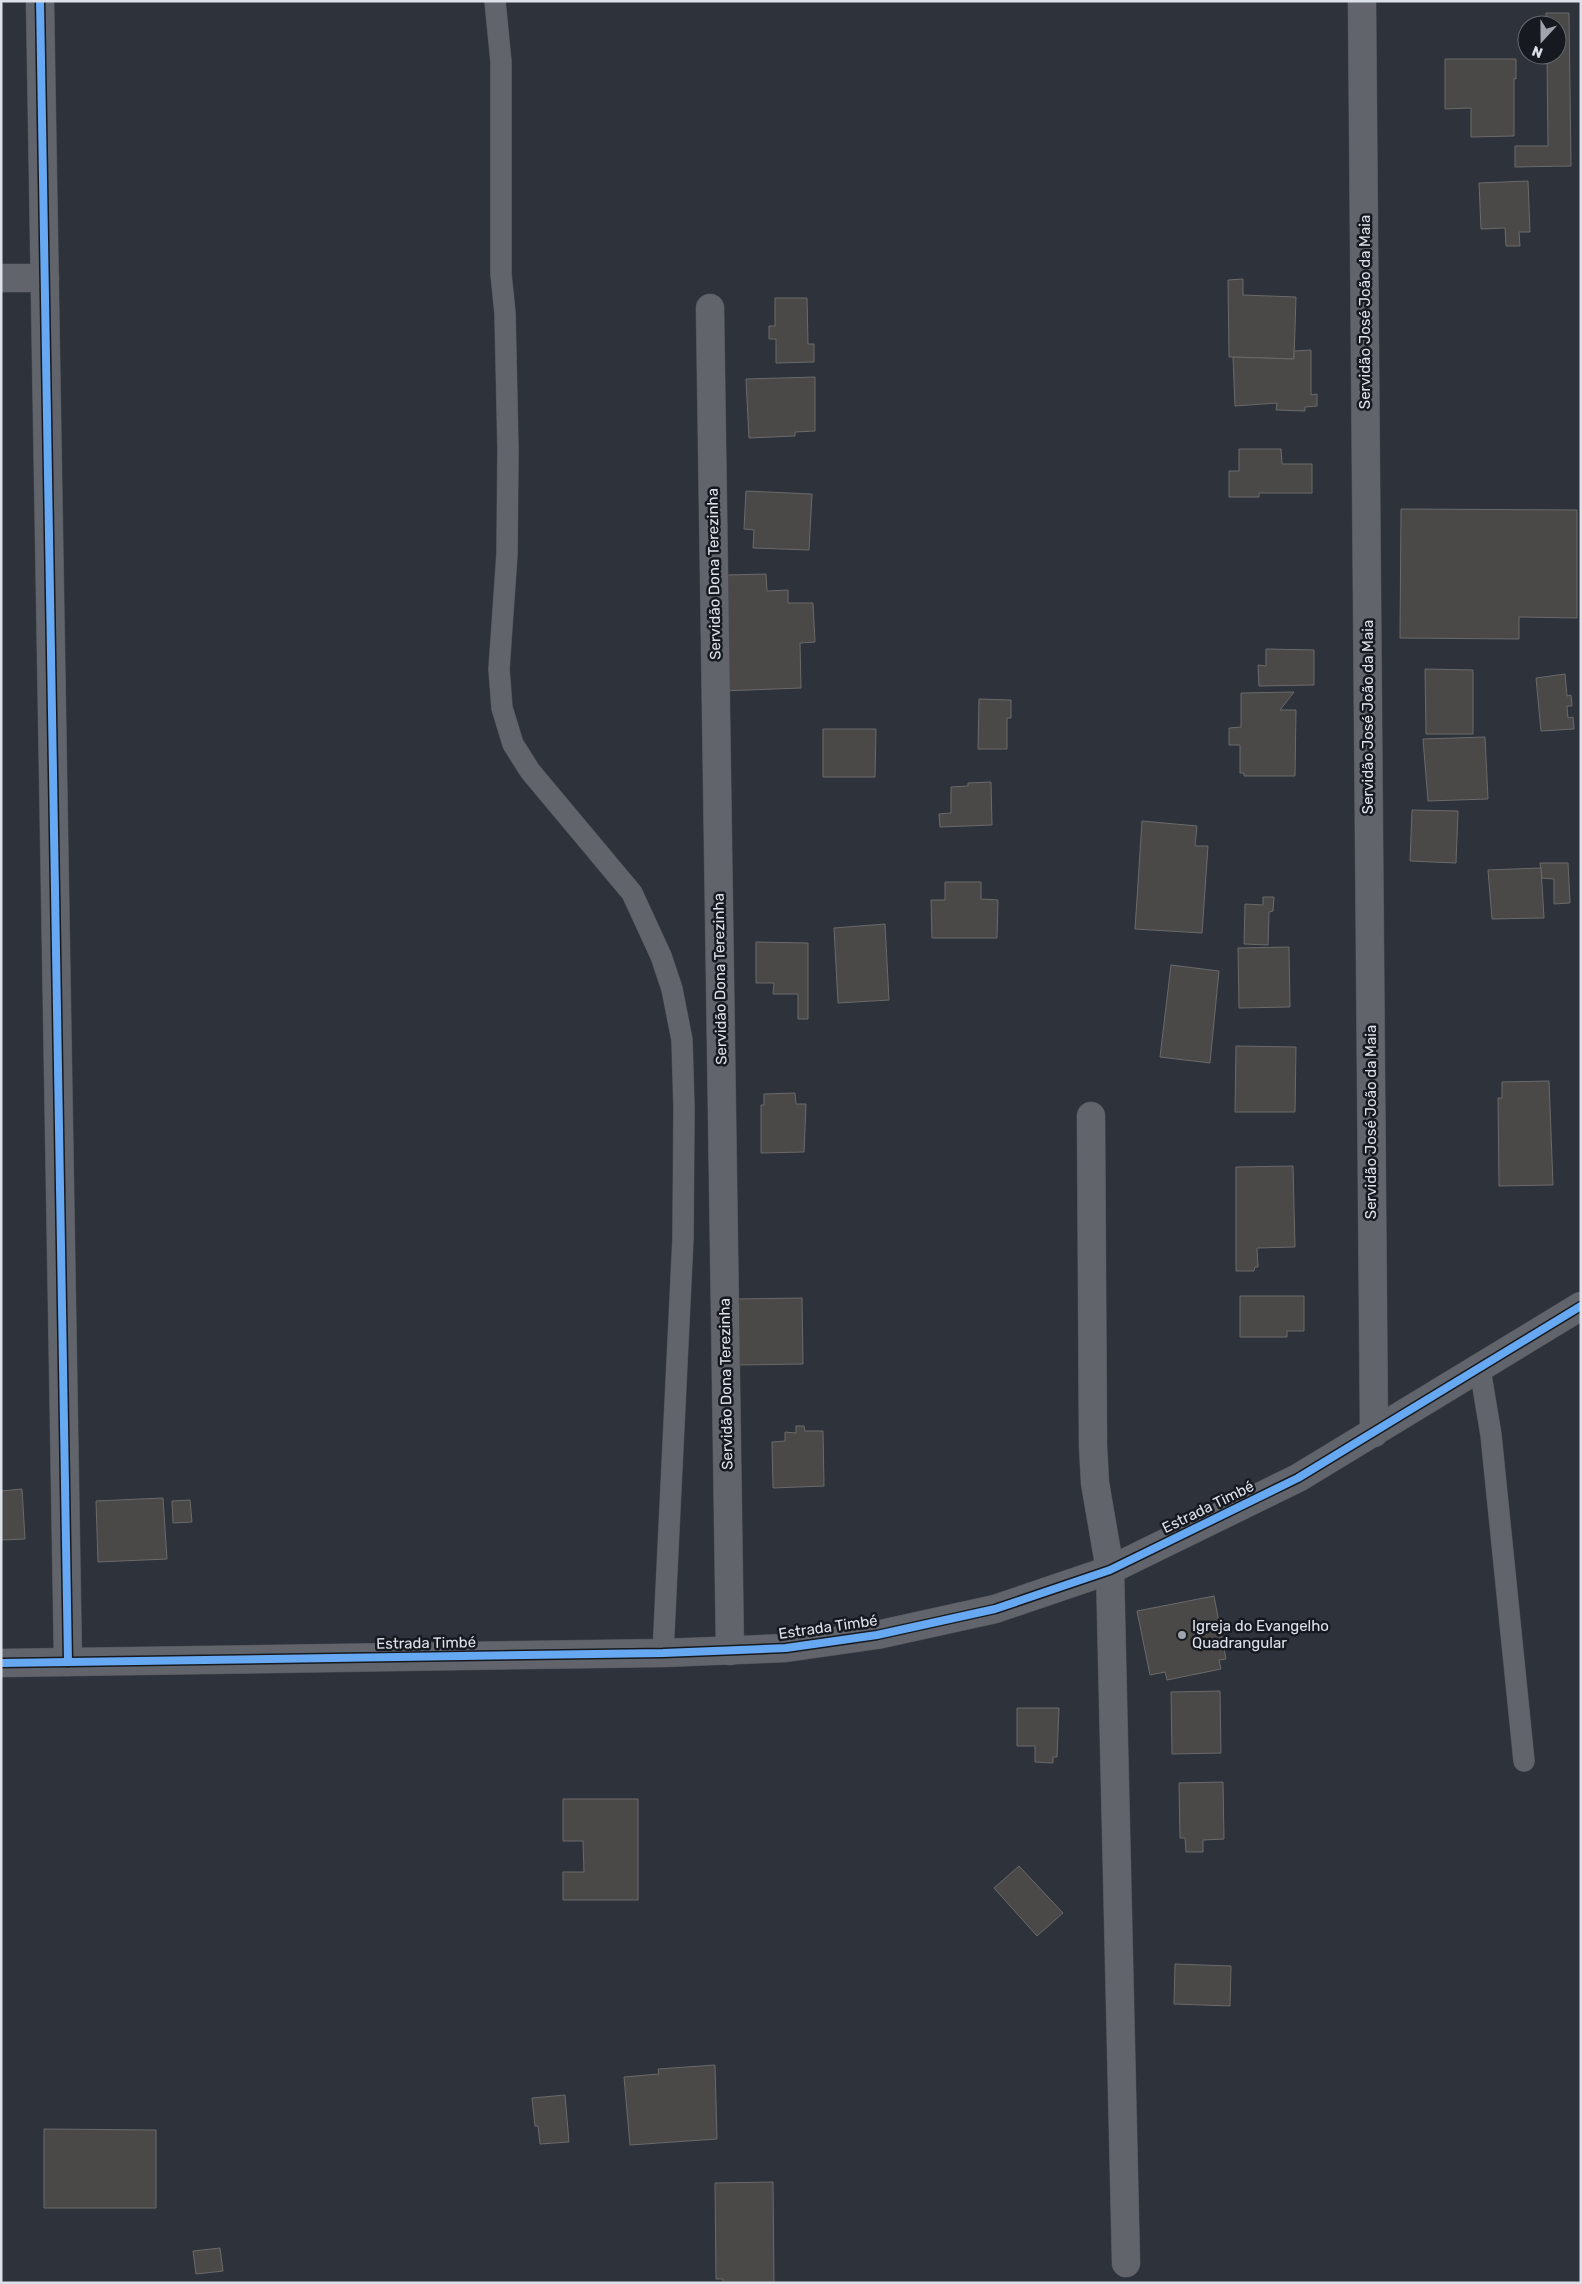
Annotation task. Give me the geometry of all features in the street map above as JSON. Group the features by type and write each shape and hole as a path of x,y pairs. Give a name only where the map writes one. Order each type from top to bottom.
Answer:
{"street":[{"path":"40,1 68,1662"},
{"name":"Servidão José João da Maia","path":"1362,1 1374,1433"},
{"path":"1,278 45,278"},
{"name":"Servidão Dona Terezinha","path":"710,308 730,1651"},
{"path":"1091,1116 1093,1446 1095,1483 1110,1570 1126,2263"},
{"name":"Estrada Timbé","path":"1,1662 730,1651 786,1648 877,1635 995,1609 1110,1570 1298,1478 1581,1306"}],"lane":[{"path":"495,1 501,62 501,274 505,313 508,449 507,554 499,669 502,708 513,744 530,771 632,893 661,956 672,989 682,1040 684,1108 683,1238 663,1653"},
{"path":"1480,1369 1491,1435 1524,1760"}],"building":[{"path":"1546,13 1569,13 1571,166 1515,167 1515,146 1548,146 1547,65 1567,65 1567,15 1546,15"},
{"path":"1445,59 1516,59 1516,79 1514,78 1514,136 1471,137 1471,108 1445,109"},
{"path":"1528,181 1530,232 1519,232 1520,246 1506,246 1505,228 1481,229 1479,183"},
{"path":"1243,279 1243,295 1296,297 1294,359 1229,357 1228,280"},
{"path":"775,298 807,298 808,344 814,344 814,362 776,363 776,339 769,339 769,326 775,326"},
{"path":"1311,350 1311,395 1317,394 1317,406 1305,407 1305,411 1276,410 1277,403 1235,406 1233,357 1294,359 1294,351"},
{"path":"815,377 815,431 795,432 795,436 749,438 746,379"},
{"path":"1239,449 1281,449 1282,464 1312,464 1312,493 1259,493 1259,497 1229,497 1229,471 1239,471"},
{"path":"746,491 812,494 809,550 753,548 754,530 744,529"},
{"path":"1401,509 1577,510 1577,618 1519,617 1519,639 1400,638"},
{"path":"766,574 767,591 788,590 788,603 813,603 815,642 800,643 801,688 722,691 727,575"},
{"path":"1266,649 1314,650 1314,685 1259,686 1258,665 1266,666"},
{"path":"1425,669 1473,670 1473,734 1426,734"},
{"path":"1565,674 1567,696 1571,695 1572,706 1567,706 1568,718 1573,717 1574,729 1541,731 1536,678"},
{"path":"1294,692 1280,710 1296,710 1295,776 1244,776 1244,773 1240,773 1240,745 1229,745 1229,728 1241,727 1241,693"},
{"path":"979,699 1011,700 1011,718 1007,718 1007,749 978,749"},
{"path":"823,729 876,729 875,777 823,777"},
{"path":"1485,737 1488,799 1428,801 1423,739"},
{"path":"991,782 992,825 940,827 939,814 951,813 951,787 968,786 968,783"},
{"path":"1412,810 1458,811 1456,863 1410,861"},
{"path":"1142,821 1197,826 1195,846 1208,846 1202,933 1135,929"},
{"path":"1540,863 1568,863 1570,903 1554,904 1554,879 1542,878"},
{"path":"1541,868 1544,918 1492,919 1488,870"},
{"path":"945,882 981,882 981,899 998,900 997,938 932,938 931,900 945,900"},
{"path":"1263,897 1274,897 1273,911 1269,912 1268,945 1244,944 1245,904 1263,905"},
{"path":"885,924 889,1000 838,1003 834,928"},
{"path":"756,942 808,943 808,1019 798,1019 798,994 773,994 774,983 756,983"},
{"path":"1289,947 1290,1007 1239,1008 1238,948"},
{"path":"1171,965 1219,971 1210,1063 1160,1057"},
{"path":"1236,1046 1296,1047 1295,1112 1235,1112"},
{"path":"1549,1081 1553,1185 1499,1186 1498,1098 1502,1098 1502,1082"},
{"path":"795,1093 796,1104 806,1104 804,1152 761,1153 761,1105 764,1105 764,1094"},
{"path":"1293,1166 1295,1247 1257,1248 1258,1267 1255,1267 1254,1271 1236,1271 1236,1167"},
{"path":"1240,1296 1304,1296 1304,1331 1287,1331 1287,1337 1240,1337"},
{"path":"802,1298 803,1364 738,1365 737,1299"},
{"path":"796,1426 804,1426 805,1431 823,1431 824,1486 773,1488 772,1442 785,1441 785,1432 796,1433"},
{"path":"22,1489 25,1539 1,1540 1,1491"},
{"path":"163,1498 167,1559 98,1562 96,1501"},
{"path":"190,1500 192,1522 173,1523 172,1501"},
{"name":"Igreja do Evangelho Quadrangular","path":"1214,1596 1226,1659 1219,1660 1221,1669 1167,1680 1165,1672 1150,1675 1137,1611"},
{"path":"1220,1691 1221,1753 1172,1754 1171,1692"},
{"path":"1017,1708 1059,1708 1057,1757 1053,1757 1053,1763 1035,1762 1035,1746 1017,1746"},
{"path":"1223,1782 1224,1839 1203,1840 1203,1852 1186,1852 1185,1838 1180,1838 1179,1783"},
{"path":"563,1799 638,1799 638,1900 563,1900 563,1872 584,1872 583,1841 563,1841"},
{"path":"1019,1866 1063,1913 1037,1936 994,1888"},
{"path":"1175,1964 1231,1966 1230,2006 1174,2004"},
{"path":"715,2065 717,2139 630,2145 624,2077 659,2074 658,2069"},
{"path":"565,2095 569,2142 540,2144 538,2126 535,2126 532,2098"},
{"path":"44,2129 156,2130 156,2208 44,2208"},
{"path":"773,2182 774,2283 723,2283 723,2279 716,2279 715,2183"},
{"path":"220,2248 223,2271 196,2274 193,2251"}],"cycle path":[{"path":"40,1 68,1662"},
{"path":"1,1663 663,1653 786,1648 877,1635 995,1609 1110,1570 1298,1478 1581,1306"}],"place":[{"name":"Igreja do Evangelho Quadrangular","path":"1182,1635"}]}
